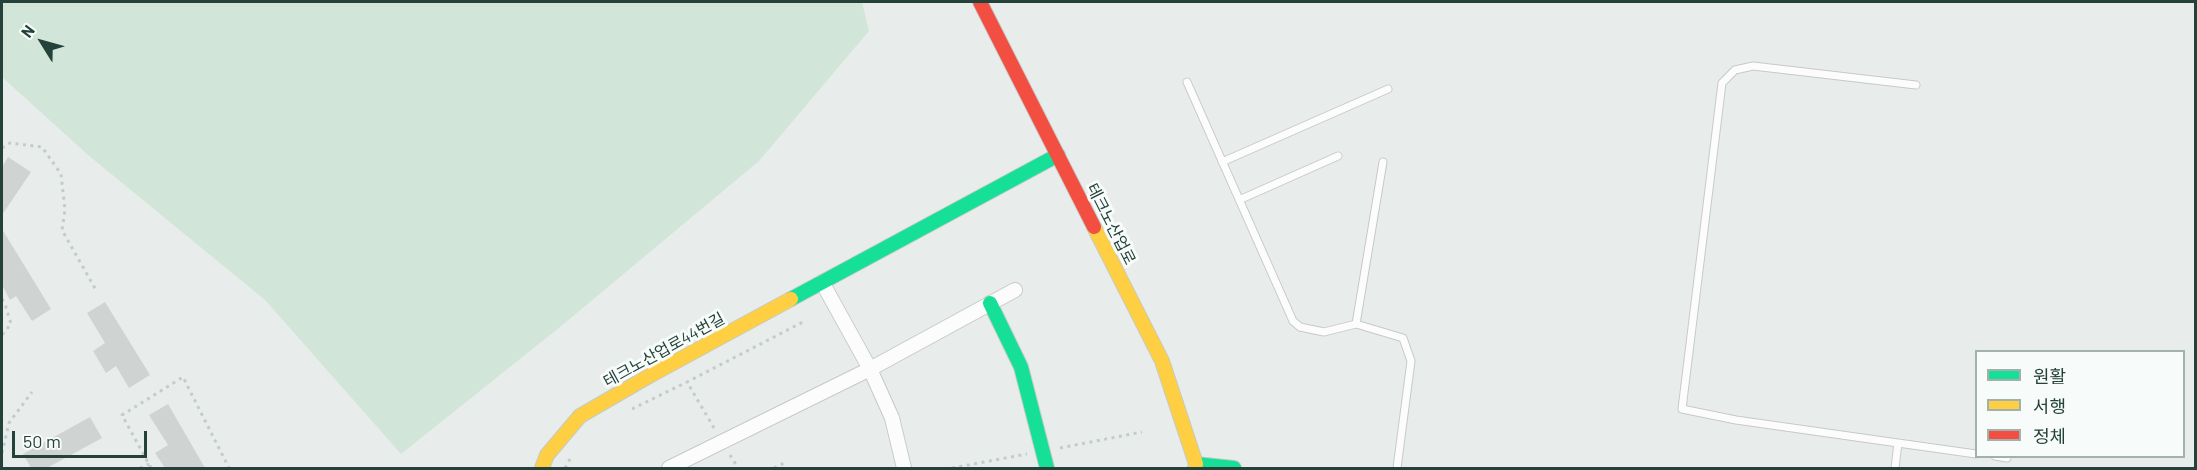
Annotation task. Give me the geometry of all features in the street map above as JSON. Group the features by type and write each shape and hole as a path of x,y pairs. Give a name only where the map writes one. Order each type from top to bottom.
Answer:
{"street":[{"name":"테크노산업로","path":"980,2 1161,361 1195,466"},
{"name":"테크노산업로44번길","path":"542,468 547,455 580,416 649,376 1058,155"},
{"path":"822,282 870,369 892,418 904,468"},
{"path":"669,468 870,369 1015,290"},
{"path":"990,303 1021,367 1047,468"},
{"path":"1195,466 1233,468"}],"lane":[{"path":"1916,85 1753,66 1735,70 1722,83 1682,409 1736,420 1975,454"},
{"path":"1187,82 1293,321 1300,327 1324,332 1356,324 1403,338 1411,361 1397,468"},
{"path":"1222,162 1388,89"},
{"path":"1239,200 1338,156"},
{"path":"1356,324 1383,162"},
{"path":"1894,468 1898,443"}],"path":[{"path":"2,148 10,142 42,147 61,174 65,210 62,230 97,292"},
{"path":"2,299 6,304 11,324 2,334"},
{"path":"628,411 803,322"},
{"path":"151,468 122,415 183,377 229,468"},
{"path":"687,382 717,433"},
{"path":"2,453 9,423 32,392"},
{"path":"565,468 572,454"},
{"path":"774,468 786,462"},
{"path":"140,468 149,464"}],"green space":[{"path":"2,2 862,2 869,31 759,161 560,327 401,454 265,300 88,155 2,77"}],"building":[{"path":"8,157 31,172 2,215 2,167"},
{"path":"2,229 51,309 32,321 16,296 10,300 2,285"},
{"path":"105,302 150,375 129,388 116,366 106,373 93,351 105,343 87,313"},
{"path":"168,404 205,468 165,468 155,453 168,445 149,415"},
{"path":"90,417 102,438 47,468 31,468 23,454"}],"traffic: fast":[{"path":"791,299 1058,155"},
{"path":"990,303 1021,367 1047,468"},
{"path":"1196,464 1234,468"}],"traffic: slow":[{"path":"1094,227 1162,361 1196,464 1195,468"},
{"path":"542,468 547,455 580,416 791,299"}],"traffic: jam":[{"path":"980,2 1094,227"}]}
